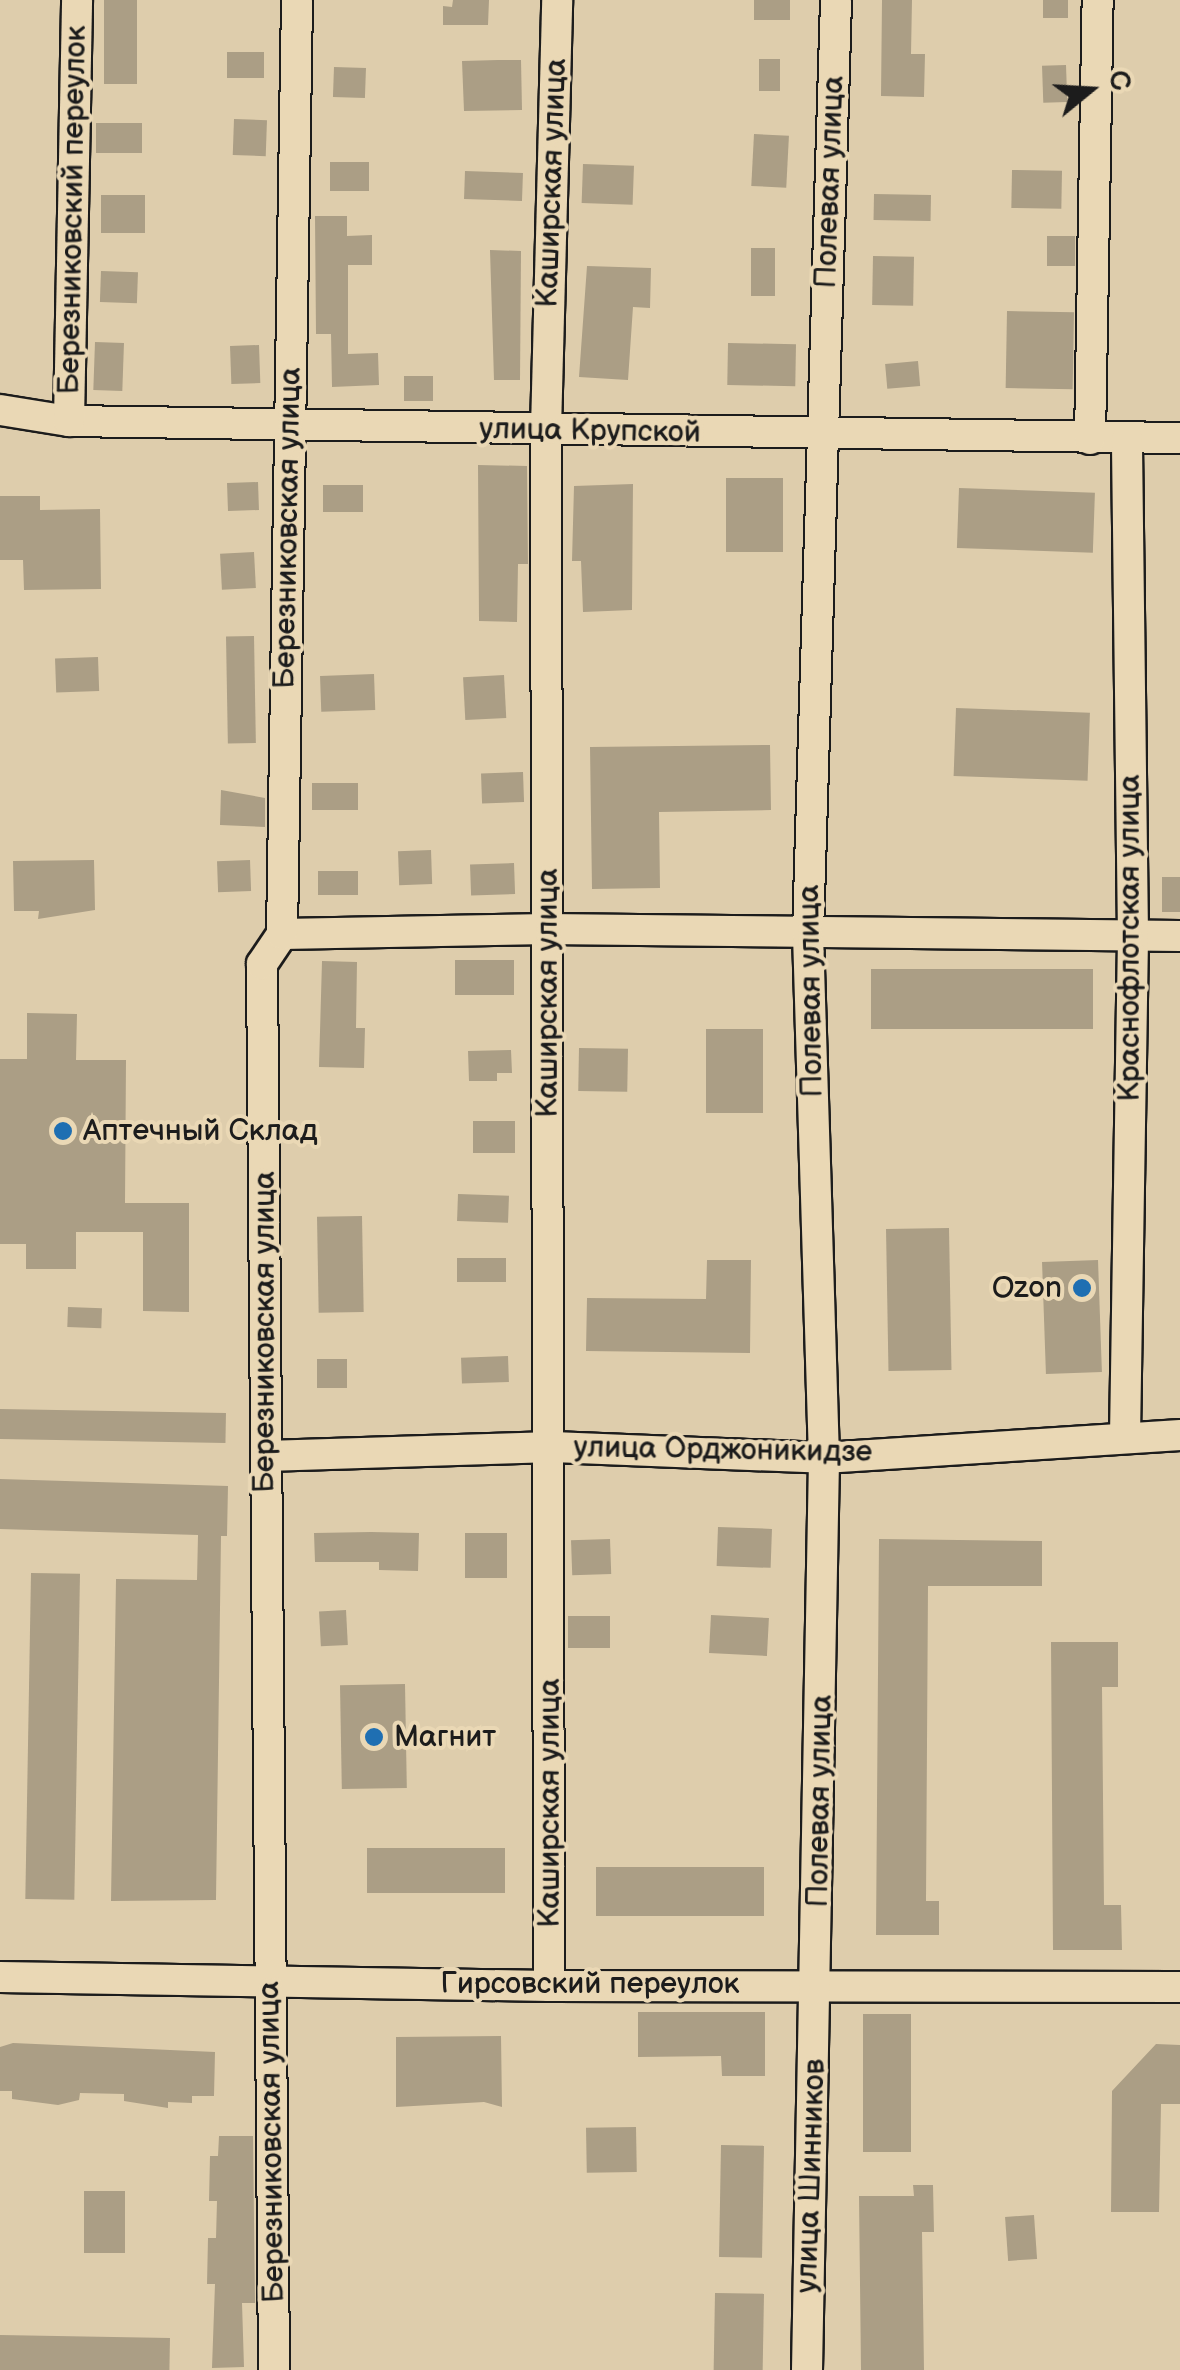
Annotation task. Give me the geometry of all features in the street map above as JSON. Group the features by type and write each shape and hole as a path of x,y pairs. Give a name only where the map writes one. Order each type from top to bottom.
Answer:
{"street":[{"name":"Березниковский переулок","path":"69,421 76,0"},
{"name":"Березниковская улица","path":"274,2370 262,964 282,934 297,0"},
{"name":"Каширская улица","path":"549,1986 553,1446 546,430 557,0"},
{"name":"Полевая улица","path":"817,1983 824,1458 808,933 836,0"},
{"path":"1090,439 1098,0"},
{"name":"улица Крупской","path":"0,410 69,421 822,436 1180,438"},
{"name":"Краснофлотская улица","path":"1126,1436 1133,936 1127,439"},
{"path":"282,934 547,929 1180,936"},
{"name":"улица Орджоникидзе","path":"266,1456 553,1446 824,1458 1180,1435"},
{"name":"Гирсовский переулок","path":"0,1977 549,1986 817,1983 1180,1987"},
{"name":"улица Шинников","path":"806,2370 817,1983"}],"building":[{"path":"104,0 137,0 137,84 104,84"},
{"path":"453,0 489,0 488,25 443,25 443,6 452,7"},
{"path":"754,0 790,0 790,20 754,20"},
{"path":"882,0 912,0 911,54 925,54 924,97 881,96"},
{"path":"1043,0 1068,0 1068,18 1043,18"},
{"path":"227,52 264,52 264,78 227,78"},
{"path":"759,59 780,59 780,91 759,91"},
{"path":"521,60 522,110 464,111 462,61"},
{"path":"1066,65 1067,102 1043,103 1042,66"},
{"path":"334,67 366,68 365,98 333,97"},
{"path":"234,119 267,120 266,156 233,155"},
{"path":"96,123 142,123 142,153 96,153"},
{"path":"754,134 789,136 786,188 751,186"},
{"path":"330,162 369,162 369,191 330,191"},
{"path":"583,164 634,166 633,205 582,203"},
{"path":"1012,170 1062,171 1061,209 1011,208"},
{"path":"465,171 523,173 522,201 464,199"},
{"path":"874,194 931,195 931,221 874,220"},
{"path":"101,195 145,195 145,233 101,233"},
{"path":"315,216 347,216 347,236 372,235 372,265 348,265 348,354 378,353 379,385 332,387 331,334 316,334"},
{"path":"1047,236 1075,236 1075,266 1047,266"},
{"path":"751,248 775,248 775,296 751,296"},
{"path":"490,250 521,251 520,380 494,380"},
{"path":"873,256 914,257 913,306 872,305"},
{"path":"587,266 651,268 650,308 633,307 628,380 579,377"},
{"path":"101,271 138,272 137,303 100,302"},
{"path":"1007,311 1074,312 1073,389 1006,388"},
{"path":"95,342 124,343 122,391 93,390"},
{"path":"728,343 796,344 795,386 727,385"},
{"path":"259,345 260,383 231,384 230,346"},
{"path":"918,361 920,386 887,389 885,364"},
{"path":"404,376 433,376 433,401 404,401"},
{"path":"478,465 527,466 528,564 518,564 517,622 479,621"},
{"path":"726,478 783,478 783,552 726,552"},
{"path":"258,482 259,510 228,511 227,483"},
{"path":"633,484 632,610 583,612 581,561 572,561 574,486"},
{"path":"323,485 363,485 363,512 323,512"},
{"path":"959,488 1095,493 1093,553 957,548"},
{"path":"0,496 40,496 40,510 100,509 101,589 24,590 23,560 0,560"},
{"path":"254,552 256,588 222,590 220,554"},
{"path":"226,636 254,636 256,743 228,743"},
{"path":"98,657 99,691 56,692 55,659"},
{"path":"374,674 375,710 321,712 320,676"},
{"path":"504,675 506,718 465,720 463,677"},
{"path":"956,708 1090,713 1088,781 954,776"},
{"path":"770,745 771,810 659,812 660,888 592,889 590,747"},
{"path":"523,772 524,802 482,803 481,773"},
{"path":"312,783 358,783 358,810 312,810"},
{"path":"221,790 265,798 265,827 220,825"},
{"path":"431,850 432,884 399,885 398,851"},
{"path":"94,860 95,910 38,919 39,911 14,911 13,861"},
{"path":"250,860 251,891 218,892 217,861"},
{"path":"514,863 515,894 471,896 470,865"},
{"path":"318,871 358,871 358,895 318,895"},
{"path":"1162,877 1180,877 1180,912 1162,912"},
{"path":"455,960 514,960 514,995 455,995"},
{"path":"322,961 357,962 356,1028 365,1028 364,1068 319,1067"},
{"path":"871,969 1093,969 1093,1029 871,1029"},
{"name":"Аптечный Склад","path":"27,1013 77,1014 76,1060 126,1060 125,1203 189,1203 189,1312 143,1311 143,1232 76,1232 76,1269 26,1269 26,1244 0,1244 0,1059 27,1059"},
{"path":"706,1029 763,1029 763,1113 706,1113"},
{"path":"579,1048 628,1049 627,1092 578,1091"},
{"path":"511,1050 512,1073 497,1073 497,1081 469,1081 468,1051"},
{"path":"473,1121 515,1121 515,1153 473,1153"},
{"path":"458,1194 509,1196 508,1223 457,1221"},
{"path":"362,1216 364,1312 319,1313 317,1217"},
{"path":"949,1228 951,1370 888,1371 886,1229"},
{"path":"457,1258 506,1258 506,1282 457,1282"},
{"path":"707,1260 751,1260 750,1353 586,1351 587,1298 706,1299"},
{"path":"1098,1260 1102,1372 1046,1374 1042,1262"},
{"path":"68,1307 102,1308 101,1328 67,1327"},
{"path":"508,1356 509,1382 462,1384 461,1358"},
{"path":"317,1359 347,1359 347,1388 317,1388"},
{"path":"0,1409 226,1413 225,1443 0,1439"},
{"path":"0,1479 228,1486 227,1536 221,1536 216,1900 111,1901 116,1579 197,1580 198,1535 0,1529"},
{"path":"718,1527 772,1529 771,1568 717,1566"},
{"path":"314,1533 419,1533 418,1571 379,1570 379,1562 315,1562"},
{"path":"465,1533 507,1533 507,1578 465,1578"},
{"path":"610,1539 611,1574 572,1575 571,1540"},
{"path":"879,1539 1042,1541 1042,1586 928,1586 926,1901 939,1901 939,1935 876,1935"},
{"path":"31,1573 80,1574 74,1900 25,1899"},
{"path":"346,1610 348,1645 321,1646 319,1611"},
{"path":"711,1615 769,1618 767,1656 709,1653"},
{"path":"568,1616 610,1616 610,1648 568,1648"},
{"path":"1051,1642 1118,1642 1118,1687 1102,1687 1104,1905 1121,1905 1122,1950 1053,1950"},
{"name":"Магнит","path":"405,1684 407,1788 342,1789 340,1685"},
{"path":"367,1848 505,1848 505,1893 367,1893"},
{"path":"596,1867 764,1867 764,1916 596,1916"},
{"path":"638,2012 765,2012 765,2076 722,2076 721,2056 638,2057"},
{"path":"863,2014 911,2014 911,2152 863,2152"},
{"path":"501,2036 502,2107 484,2102 396,2107 396,2037"},
{"path":"13,2043 215,2052 214,2096 192,2096 192,2103 168,2102 168,2108 124,2101 124,2094 80,2093 79,2100 58,2105 12,2099 12,2091 0,2091 0,2047"},
{"path":"1156,2044 1180,2045 1180,2104 1161,2104 1159,2212 1111,2212 1112,2091"},
{"path":"636,2127 637,2172 587,2173 586,2128"},
{"path":"219,2136 253,2136 255,2303 242,2303 244,2367 212,2368 215,2284 207,2284 208,2238 216,2238 217,2201 209,2201 210,2156 218,2156"},
{"path":"721,2145 764,2146 762,2258 719,2257"},
{"path":"913,2185 933,2185 934,2232 922,2232 924,2370 861,2370 859,2196 914,2196"},
{"path":"84,2191 125,2191 125,2253 84,2253"},
{"path":"1034,2215 1037,2259 1008,2261 1005,2217"},
{"path":"715,2293 764,2294 763,2370 714,2370"},
{"path":"0,2335 170,2338 169,2370 0,2370"}],"place":[{"name":"Аптечный Склад","path":"63,1131"},
{"name":"Ozon","path":"1082,1288"},
{"name":"Магнит","path":"374,1737"}]}
